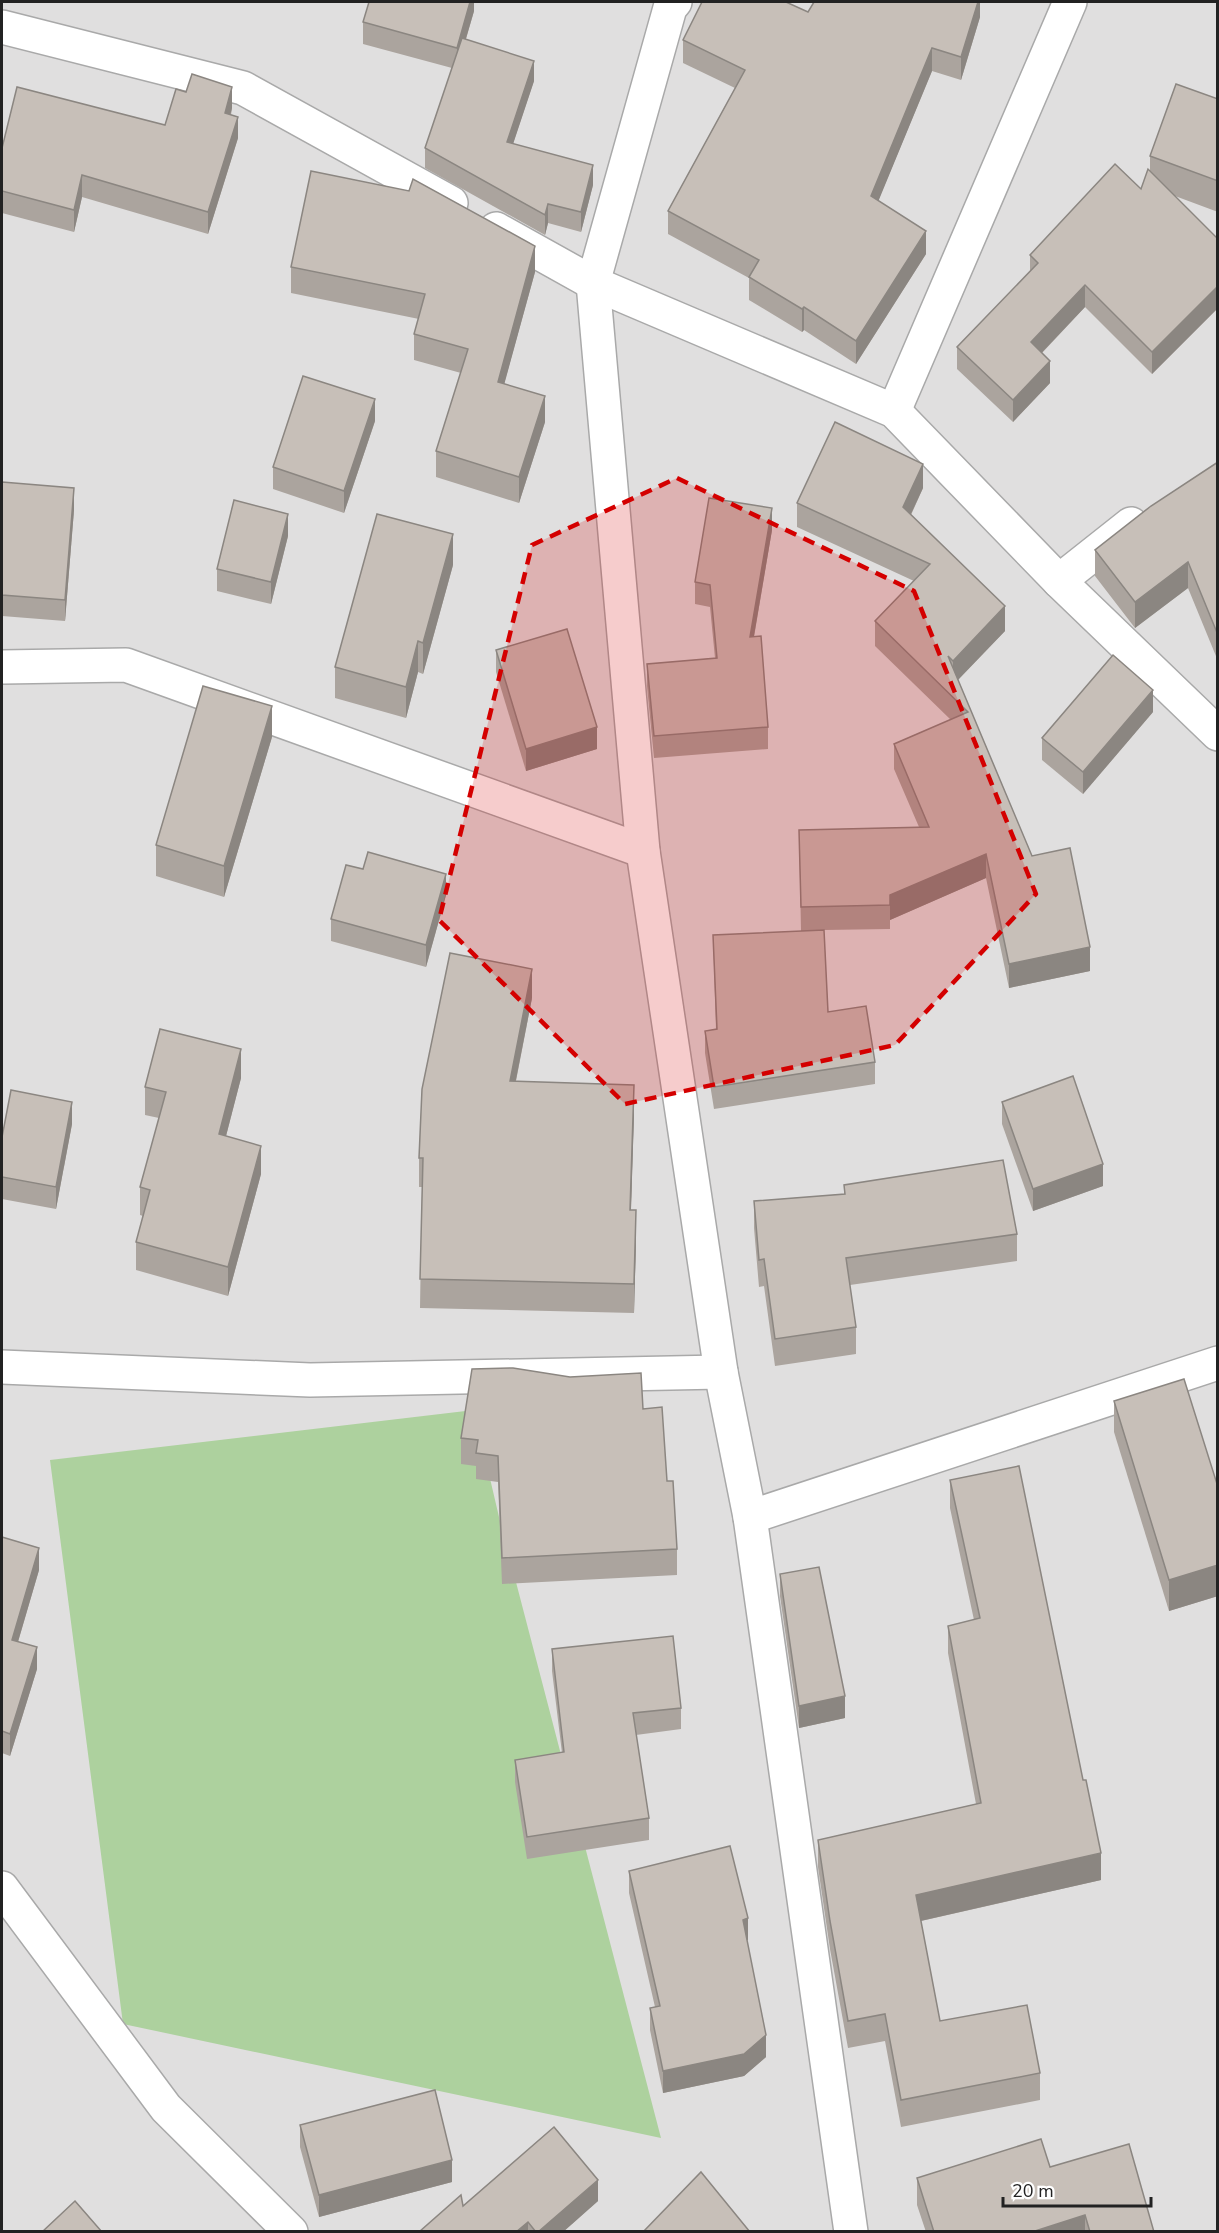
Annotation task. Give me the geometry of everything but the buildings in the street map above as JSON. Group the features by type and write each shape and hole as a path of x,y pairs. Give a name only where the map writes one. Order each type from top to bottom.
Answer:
{"street":[{"path":"894,411 1070,2"},
{"path":"670,4 594,283 643,851 721,1372 750,1517 851,2232"},
{"path":"2,27 243,88 594,283 894,411 1059,581 1218,734"},
{"path":"1059,581 1159,504"},
{"path":"2,667 126,665 643,851"},
{"path":"750,1517 1218,1363"},
{"path":"2,1367 310,1380 721,1372"},
{"path":"2,1888 166,2108 291,2232"}],"highlighted area":[{"path":"677,478 914,591 1036,894 895,1045 625,1104 439,920 532,545"}],"shaded area":[{"path":"2,2 1217,2 1217,2231 2,2231"}],"green space":[{"path":"474,1410 499,1517 661,2138 123,2024 50,1460"}]}
